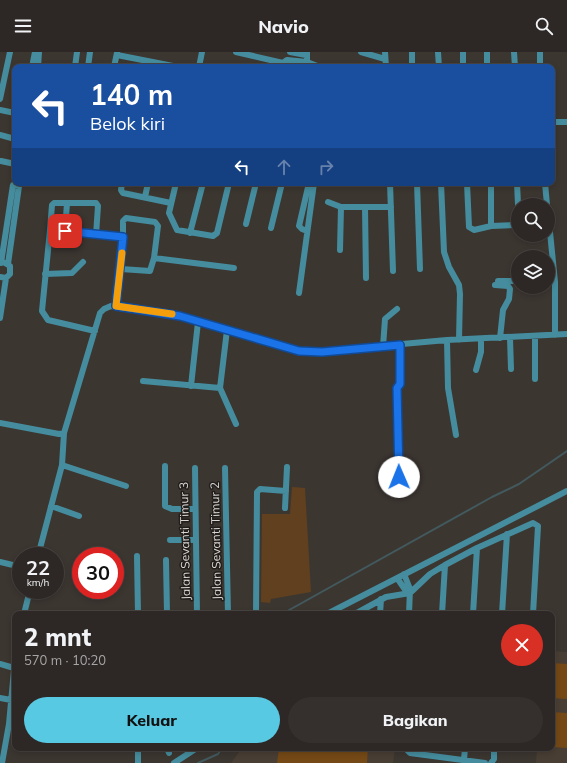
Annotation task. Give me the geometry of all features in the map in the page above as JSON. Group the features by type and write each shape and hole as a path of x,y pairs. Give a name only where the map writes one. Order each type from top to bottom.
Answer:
{"street":[{"path":"0,99 10,52"},
{"path":"33,64 36,52"},
{"path":"38,64 39,52"},
{"path":"75,64 77,52"},
{"path":"88,64 90,52"},
{"path":"200,64 202,52"},
{"path":"236,52 278,64"},
{"path":"290,52 307,56 316,64"},
{"path":"360,52 385,55"},
{"path":"412,52 412,64"},
{"path":"438,52 439,64"},
{"path":"463,52 463,64"},
{"path":"487,52 488,64"},
{"path":"514,52 515,64"},
{"path":"540,52 540,64"},
{"path":"115,64 117,54 164,64"},
{"path":"283,64 287,60 307,56"},
{"path":"0,110 12,112"},
{"path":"555,122 567,122"},
{"path":"0,135 12,138"},
{"path":"1,162 12,164"},
{"path":"0,318 2,278 11,272 3,263 13,186"},
{"path":"3,263 19,186"},
{"path":"122,186 122,192 171,203"},
{"path":"145,197 147,186"},
{"path":"175,186 169,214 177,230 213,236 216,234 228,186"},
{"path":"190,233 202,186"},
{"path":"246,224 255,186"},
{"path":"271,228 281,186"},
{"path":"307,231 299,226 308,186"},
{"path":"299,293 314,186"},
{"path":"390,186 393,271"},
{"path":"417,186 420,269"},
{"path":"441,186 444,252 449,266 459,285 460,294 458,340"},
{"path":"467,186 469,227 474,230 492,226 511,225"},
{"path":"491,186 492,226"},
{"path":"518,186 518,198"},
{"path":"545,186 546,198"},
{"path":"328,202 341,206 391,207"},
{"path":"95,331 45,318 41,307 52,205 56,203 97,204 96,235"},
{"path":"65,231 67,203"},
{"path":"340,250 341,206"},
{"path":"365,207 366,278"},
{"path":"116,306 121,269 123,221 125,219 156,223 158,228 154,258 149,272 121,269"},
{"path":"50,230 123,237"},
{"path":"154,258 234,268"},
{"path":"44,274 72,273 83,262"},
{"path":"500,338 503,310 509,299 510,289 508,286 496,283 511,282"},
{"path":"555,294 555,335"},
{"path":"40,547 62,465 64,433 95,331 102,311 108,307 116,306 159,312 299,351 322,352 447,340 567,334"},
{"path":"383,346 385,319 397,309"},
{"path":"191,386 198,322"},
{"path":"227,330 220,388 236,424"},
{"path":"535,336 535,379"},
{"path":"510,338 511,369"},
{"path":"476,370 481,352 481,339"},
{"path":"447,340 448,388 456,435"},
{"path":"399,477 397,388 400,384 400,345"},
{"path":"143,381 220,388"},
{"path":"0,423 59,434 64,433"},
{"path":"62,465 126,486"},
{"path":"165,466 165,501 167,508 172,510 195,509"},
{"path":"285,508 287,467"},
{"name":"Jalan Sevanti Timur 3","path":"195,468 197,611"},
{"name":"Jalan Sevanti Timur 2","path":"226,468 228,611"},
{"path":"256,611 257,492 260,489 286,492"},
{"path":"333,611 567,491"},
{"path":"51,506 79,516"},
{"path":"360,611 381,599 410,593 430,574 445,565 507,534 535,523 538,526 533,611"},
{"path":"502,611 507,534"},
{"path":"170,540 196,540"},
{"path":"473,611 477,548"},
{"path":"137,556 138,611"},
{"path":"166,560 167,611"},
{"path":"0,562 12,565"},
{"path":"442,611 445,565"},
{"path":"404,574 409,584 410,611"},
{"path":"397,578 406,591 410,593"},
{"path":"25,611 28,599"},
{"path":"380,611 381,599"},
{"path":"0,664 12,667"},
{"path":"2,763 9,724 12,689"},
{"path":"0,698 11,700"},
{"path":"138,751 138,763"},
{"path":"174,763 192,751"},
{"path":"407,751 410,754 433,755 485,763"},
{"path":"433,755 434,751"},
{"path":"464,760 465,751"},
{"path":"491,763 493,751"}],"shaded area":[{"path":"292,487 305,488 311,592 271,599 270,603 261,602 262,514 290,514"},
{"path":"555,651 567,652 567,763 536,763 537,751 555,751"},
{"path":"240,751 395,751 393,763 231,763"}],"building":[{"path":"555,663 567,664 567,699 555,698"},
{"path":"555,712 567,713 567,748 555,747"},
{"path":"279,751 368,751 367,763 277,763"}],"waterway":[{"path":"287,611 492,497 519,484 567,451"},
{"path":"198,763 218,754 220,751"}],"slow traffic":[{"path":"122,253 116,306 172,314"}],"route":[{"path":"65,231 123,237 121,269 116,306 143,309 180,316 299,351 322,352 400,345 400,384 397,388 399,477"}]}
